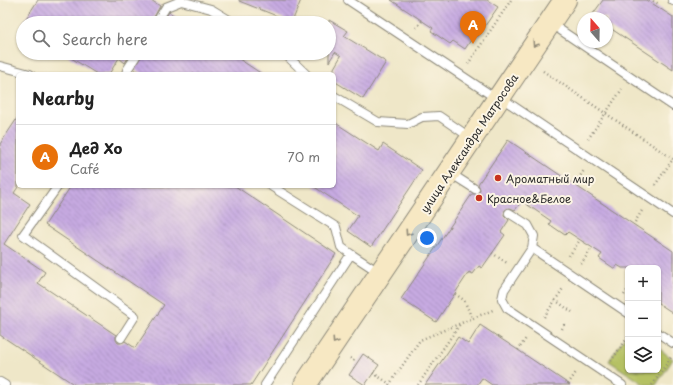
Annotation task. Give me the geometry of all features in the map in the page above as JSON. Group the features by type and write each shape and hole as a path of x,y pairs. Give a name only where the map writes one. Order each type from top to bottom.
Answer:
{"street":[{"name":"улица Александра Матросова","path":"305,385 565,0"}],"lane":[{"path":"348,0 461,75 580,151 673,214"},
{"path":"160,16 166,7 181,1 211,9 222,16"},
{"path":"550,22 673,106"},
{"path":"126,72 133,60"},
{"path":"291,60 304,72"},
{"path":"0,66 22,72"},
{"path":"336,97 378,122 408,124 422,117 439,116 472,138"},
{"path":"449,172 475,190"},
{"path":"57,188 24,235 135,316 120,338"},
{"path":"274,188 336,227 341,247 380,274"},
{"path":"509,213 528,226 534,236 532,248 504,290 502,299 507,308 622,385"},
{"path":"532,248 625,311"},
{"path":"265,385 351,254"},
{"path":"661,335 673,343"},
{"path":"0,382 5,385"}],"path":[{"path":"461,75 511,0"},
{"path":"413,33 422,21"},
{"path":"542,71 673,159 647,197"},
{"path":"580,151 630,77"},
{"path":"576,182 584,170"},
{"path":"635,222 642,210"},
{"path":"562,268 580,240"},
{"path":"537,328 592,248"},
{"path":"455,294 464,300 472,318"},
{"path":"373,373 389,384 420,340 496,309 502,299"},
{"path":"555,300 572,312"},
{"path":"418,385 460,323"},
{"path":"611,362 625,341"},
{"path":"652,385 671,357"},
{"path":"350,358 357,362"},
{"path":"428,371 432,374"}],"green space":[{"path":"625,337 625,372 609,361"},
{"path":"661,350 673,359 656,385 645,385 627,373 661,373"}],"building":[{"path":"38,0 151,0 160,6 155,16 28,16"},
{"path":"301,0 294,16 277,16 239,1"},
{"path":"391,0 487,0 498,7 478,36 475,34 465,49 453,41 450,44 431,31 433,28"},
{"path":"603,0 647,0 673,17 673,70 613,30 613,12 594,12"},
{"path":"169,12 175,16 166,16"},
{"path":"336,24 348,31 344,36 386,62 363,99 336,82 336,72 334,72 334,68 341,56 336,53"},
{"path":"74,60 118,60 110,72 94,72"},
{"path":"139,60 241,60 259,72 139,72 134,69"},
{"path":"16,120 16,188 17,188 14,193 30,204 4,244 45,272 38,283 116,335 116,340 118,343 125,341 135,348 164,305 45,225 70,188 238,188 336,254 251,385 75,385 0,335 0,144"},
{"path":"336,123 379,151 383,144 422,170 371,247 348,231 358,216 316,188 336,188"},
{"path":"508,140 673,251 673,313 661,305 661,265 625,265 625,268 622,268 617,265 615,269 599,258 602,254 568,232 565,235 549,224 551,221 522,201 515,210 510,208 505,210 504,215 509,220 501,232 505,235 482,268 479,266 473,274 469,272 436,322 401,299 472,194 479,192 480,189 478,184"},
{"path":"480,325 570,385 492,385 482,378 477,385 425,385 458,337 468,344"},
{"path":"363,354 379,365 365,385 349,375"}],"place":[{"name":"Дед Хо","path":"473,44"},
{"name":"Ароматный мир","path":"498,178"},
{"name":"Красное&Белое","path":"479,198"}]}
